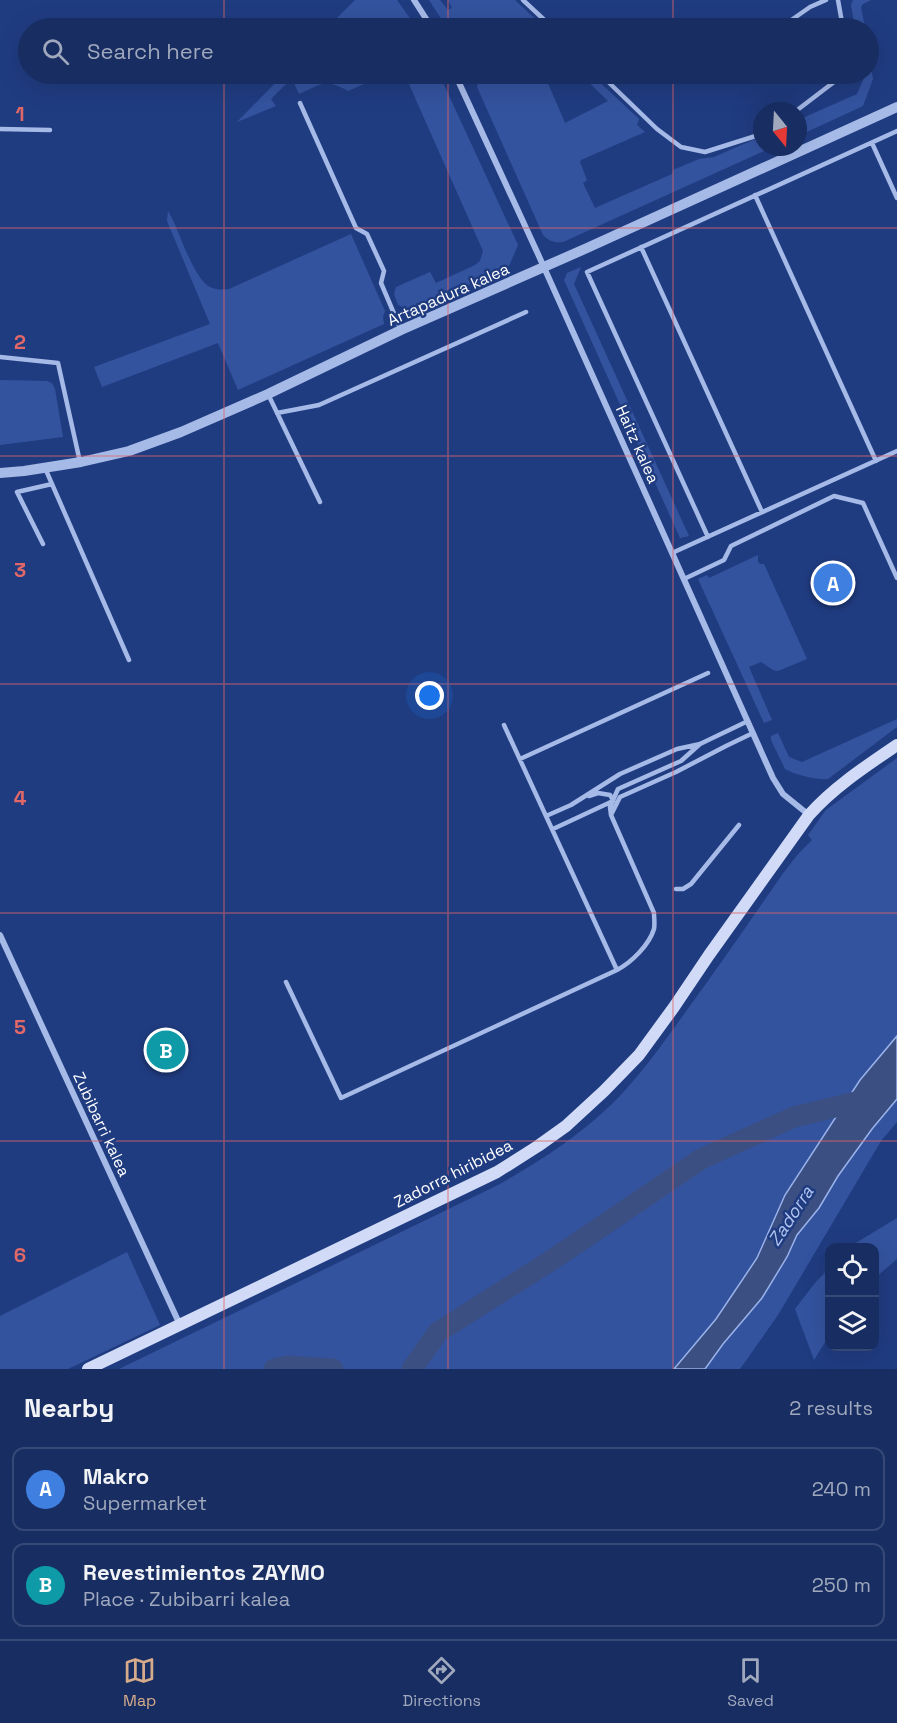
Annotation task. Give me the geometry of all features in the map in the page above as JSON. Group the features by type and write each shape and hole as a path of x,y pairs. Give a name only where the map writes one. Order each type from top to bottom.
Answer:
{"main road":[{"name":"Zadorra hiribidea","path":"88,1369 497,1172 566,1126 639,1055 821,801 897,745"}],"street":[{"path":"414,0 426,18"},
{"name":"Haitz kalea","path":"460,84 773,778 783,794 809,815"},
{"name":"Artapadura kalea","path":"0,472 81,462 157,442 268,394 401,330 897,107"},
{"name":"Zubibarri kalea","path":"0,934 180,1324"}],"lane":[{"path":"523,0 542,18"},
{"path":"794,18 810,7 826,0"},
{"path":"838,0 841,18"},
{"path":"610,84 657,129 681,147 705,152 753,137"},
{"path":"807,103 831,84"},
{"path":"300,103 356,228 367,234 384,271 381,283 401,330"},
{"path":"0,129 50,130"},
{"path":"708,537 587,272 897,131"},
{"path":"872,142 897,198"},
{"path":"755,195 876,461"},
{"path":"641,247 762,512"},
{"path":"277,413 319,405 526,312"},
{"path":"0,357 58,363 81,462"},
{"path":"268,394 320,502"},
{"path":"672,553 897,451"},
{"path":"45,468 129,660"},
{"path":"43,544 17,492 52,484"},
{"path":"684,579 724,560 731,546 834,496 863,503 897,578"},
{"path":"520,759 708,673"},
{"path":"546,816 571,805 620,774 677,749 700,744 748,721"},
{"path":"504,725 617,970"},
{"path":"286,982 341,1098 617,970 628,964 650,936 654,927 654,913 611,815 610,807 620,797 753,733"},
{"path":"614,803 618,789 681,761 700,744"},
{"path":"584,797 598,793 610,795 614,803"},
{"path":"553,829 614,803"},
{"path":"676,889 683,890 691,884 739,825"}],"shaded area":[{"path":"355,0 397,0 410,18 337,18"},
{"path":"429,0 440,0 448,10 452,8 448,0 515,0 534,18 441,18"},
{"path":"853,0 871,0 861,7 863,18 853,18 851,5"},
{"path":"274,84 287,84 271,99 276,106 237,122"},
{"path":"294,84 324,84 319,85 299,94"},
{"path":"328,84 364,84 348,91"},
{"path":"409,84 444,84 518,245 509,266 409,312 398,305 394,294 396,287 430,272 436,283 475,265 480,261 483,251"},
{"path":"478,84 548,84 565,123 608,101 590,84 602,84 639,119 637,125 645,132 580,162 587,180 583,183 595,208 672,174 673,170 699,159 714,157 753,140 753,156 563,242 554,242 543,235 477,87"},
{"path":"861,84 871,84 863,106 807,132 807,116 857,94"},
{"path":"168,211 199,276 210,287 220,290 229,289 351,234 385,311 384,324 238,390 218,343 102,387 94,367 210,324 167,221"},
{"path":"581,267 574,284 689,536 680,538 564,280 567,273"},
{"path":"0,380 52,383 63,437 0,445"},
{"path":"758,555 758,562 764,564 807,659 778,671 761,662 749,667 772,720 764,723 698,579 707,575 709,578"},
{"path":"897,719 897,727 828,779 806,777 785,769 771,740 771,736 778,733 789,757 802,762"},
{"path":"897,758 897,1036 860,1080 785,1195 757,1258 716,1319 674,1369 119,1369 498,1185 543,1158 572,1137 613,1103 652,1058 784,872 812,840 808,835 826,810"},
{"path":"897,1099 897,1122 881,1141 778,1315 740,1369 705,1369 762,1298 787,1257 797,1235 819,1208 838,1176 872,1129"},
{"path":"897,1218 897,1259 879,1275 879,1243 856,1243"},
{"path":"127,1252 160,1325 68,1369 0,1369 0,1316"},
{"path":"825,1272 825,1342 814,1360 795,1309"}],"water":[{"name":"Zadorra","path":"897,1036 897,1099 872,1129 838,1176 819,1208 797,1235 787,1257 762,1298 705,1369 674,1369 716,1319 757,1258 785,1195 860,1080"}],"waterway":[{"path":"412,1369 438,1332 555,1258 701,1159 794,1117 872,1098"},
{"path":"274,1369 288,1366 333,1369"}],"place":[{"name":"Makro","path":"833,583"},
{"name":"Revestimientos ZAYMO","path":"166,1050"}]}
